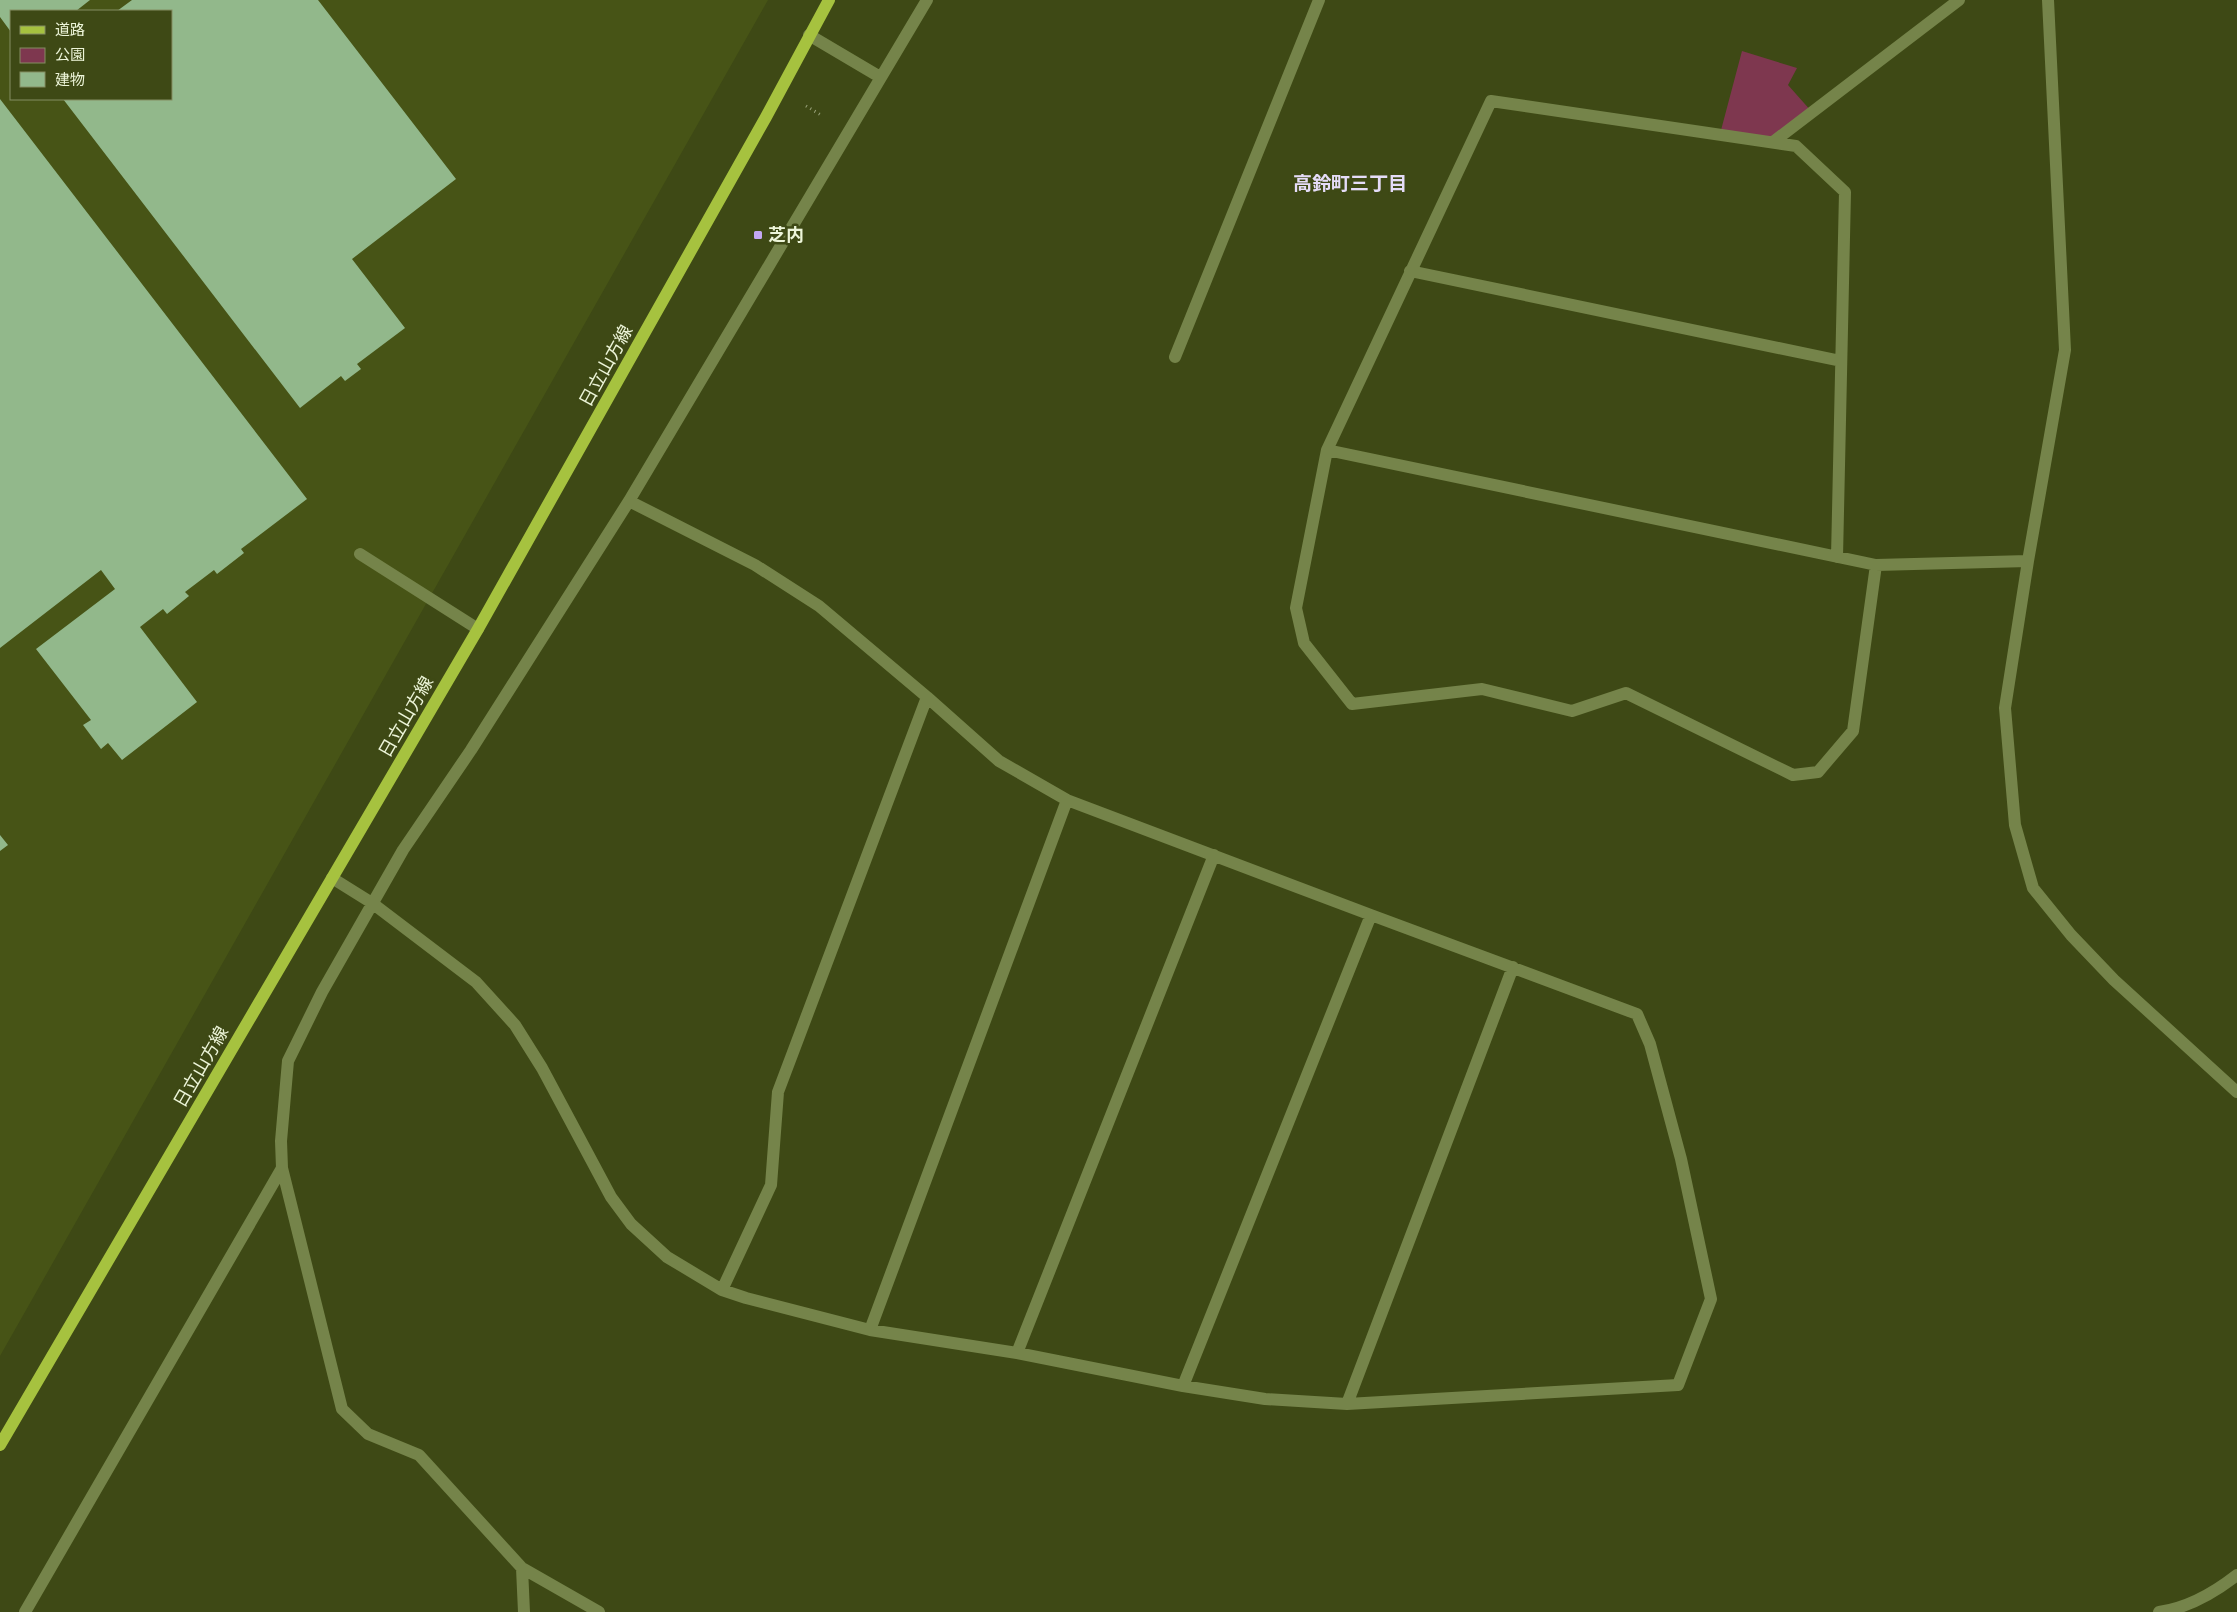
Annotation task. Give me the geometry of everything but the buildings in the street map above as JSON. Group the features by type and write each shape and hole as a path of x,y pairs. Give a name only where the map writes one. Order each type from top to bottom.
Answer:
{"main road":[{"name":"日立山方線","path":"0,1445 478,629 766,117 829,0"}],"street":[{"path":"599,1612 522,1568 419,1455 368,1434 342,1409 282,1168 281,1141 288,1061 322,992 402,850 471,750 629,501 927,0"},
{"path":"1175,357 1319,0"},
{"path":"1773,142 1959,0"},
{"path":"2048,0 2065,350 2028,561 2005,708 2015,825 2033,888 2071,935 2114,980 2237,1092"},
{"path":"809,35 880,77"},
{"path":"1837,557 1845,192 1796,146 1490,101 1327,450 1296,608 1304,642 1352,704 1482,689 1572,711 1626,693 1793,775 1818,772 1853,731 1876,565"},
{"path":"1410,271 1841,361"},
{"path":"1327,450 1876,565 2028,561"},
{"path":"332,878 372,903 476,982 504,1011 542,1068 611,1196 631,1224 667,1257 722,1290 870,1330 1017,1353 1183,1386 1265,1398 1347,1404 1678,1385 1711,1299 1682,1159 1647,1036 1638,1014 1371,916 1067,800 1000,761 927,696 819,606 755,565 629,501"},
{"path":"360,554 478,629"},
{"path":"722,1290 771,1186 778,1092 927,696"},
{"path":"870,1330 1067,800"},
{"path":"1017,1353 1214,855"},
{"path":"1183,1386 1371,916"},
{"path":"1347,1404 1513,967"},
{"path":"25,1612 282,1168"},
{"path":"522,1568 524,1612"},
{"path":"2159,1612 2174,1610 2216,1592 2237,1576"}],"path":[{"path":"806,106 821,115"}],"shaded area":[{"path":"0,0 768,0 0,1356"}],"green space":[{"path":"1742,51 1797,68 1788,85 1812,112 1773,142 1720,134"}],"place":[{"name":"芝内","path":"758,235"}],"district":[{"name":"高鈴町三丁目","path":"1350,184"}]}
